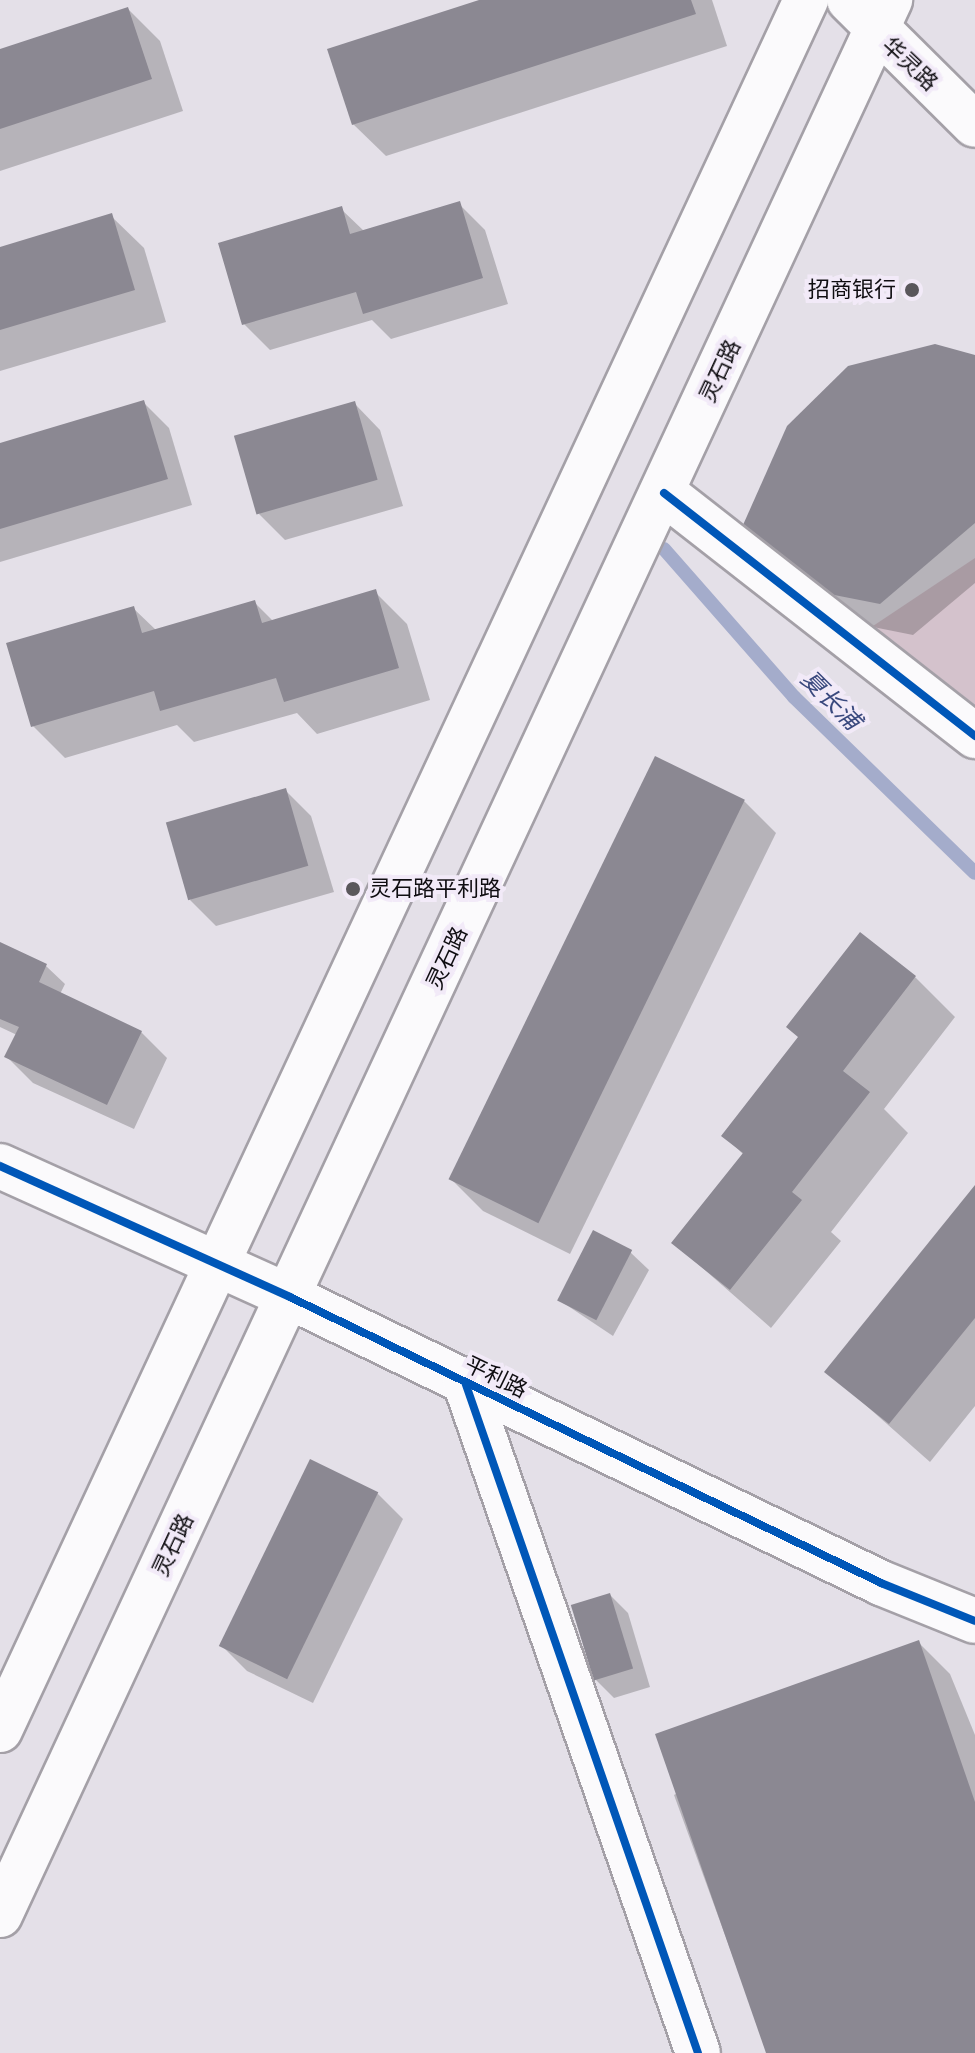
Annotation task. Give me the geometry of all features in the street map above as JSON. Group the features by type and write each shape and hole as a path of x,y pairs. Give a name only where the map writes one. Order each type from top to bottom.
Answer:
{"main road":[{"path":"0,1730 806,0"},
{"name":"华灵路","path":"849,0 884,17 975,125"},
{"name":"灵石路","path":"0,1915 884,17"},
{"path":"664,493 975,736"},
{"name":"平利路","path":"0,1166 290,1297 881,1583 975,1621"},
{"path":"465,1382 698,2053"}],"shaded area":[{"path":"975,558 975,705 873,626"}],"building":[{"path":"479,0 691,0 696,14 352,125 327,49"},
{"path":"128,7 152,79 0,129 0,49"},
{"path":"460,201 483,278 363,314 356,292 242,325 218,243 342,206 350,234"},
{"path":"112,213 135,290 0,330 0,247"},
{"path":"935,344 975,355 975,523 880,604 814,591 743,525 787,426 848,366"},
{"path":"144,400 168,479 0,529 0,443"},
{"path":"355,401 378,480 256,515 234,436"},
{"path":"376,589 399,668 284,702 276,678 160,711 154,691 31,727 6,643 134,606 142,633 255,600 262,623"},
{"path":"655,756 745,800 538,1223 449,1179"},
{"path":"286,788 308,866 188,900 166,822"},
{"path":"860,932 916,976 843,1071 870,1092 792,1192 802,1200 730,1290 671,1243 743,1153 721,1136 798,1037 786,1027"},
{"path":"0,942 47,964 39,982 142,1031 107,1105 4,1057 19,1027 0,1019"},
{"path":"975,1185 975,1318 889,1424 824,1372"},
{"path":"593,1230 632,1250 596,1320 557,1300"},
{"path":"310,1459 378,1492 287,1679 219,1646"},
{"path":"610,1593 633,1669 594,1681 571,1605"},
{"path":"919,1640 975,1802 975,2053 766,2053 655,1734"}],"waterway":[{"name":"夏长浦","path":"664,549 794,697 975,873"}],"cycle path":[{"path":"664,493 975,736"},
{"path":"0,1166 290,1297 881,1583 975,1621"},
{"path":"465,1382 698,2053"}],"place":[{"name":"招商银行","path":"912,290"},
{"name":"灵石路平利路","path":"353,889"}]}
